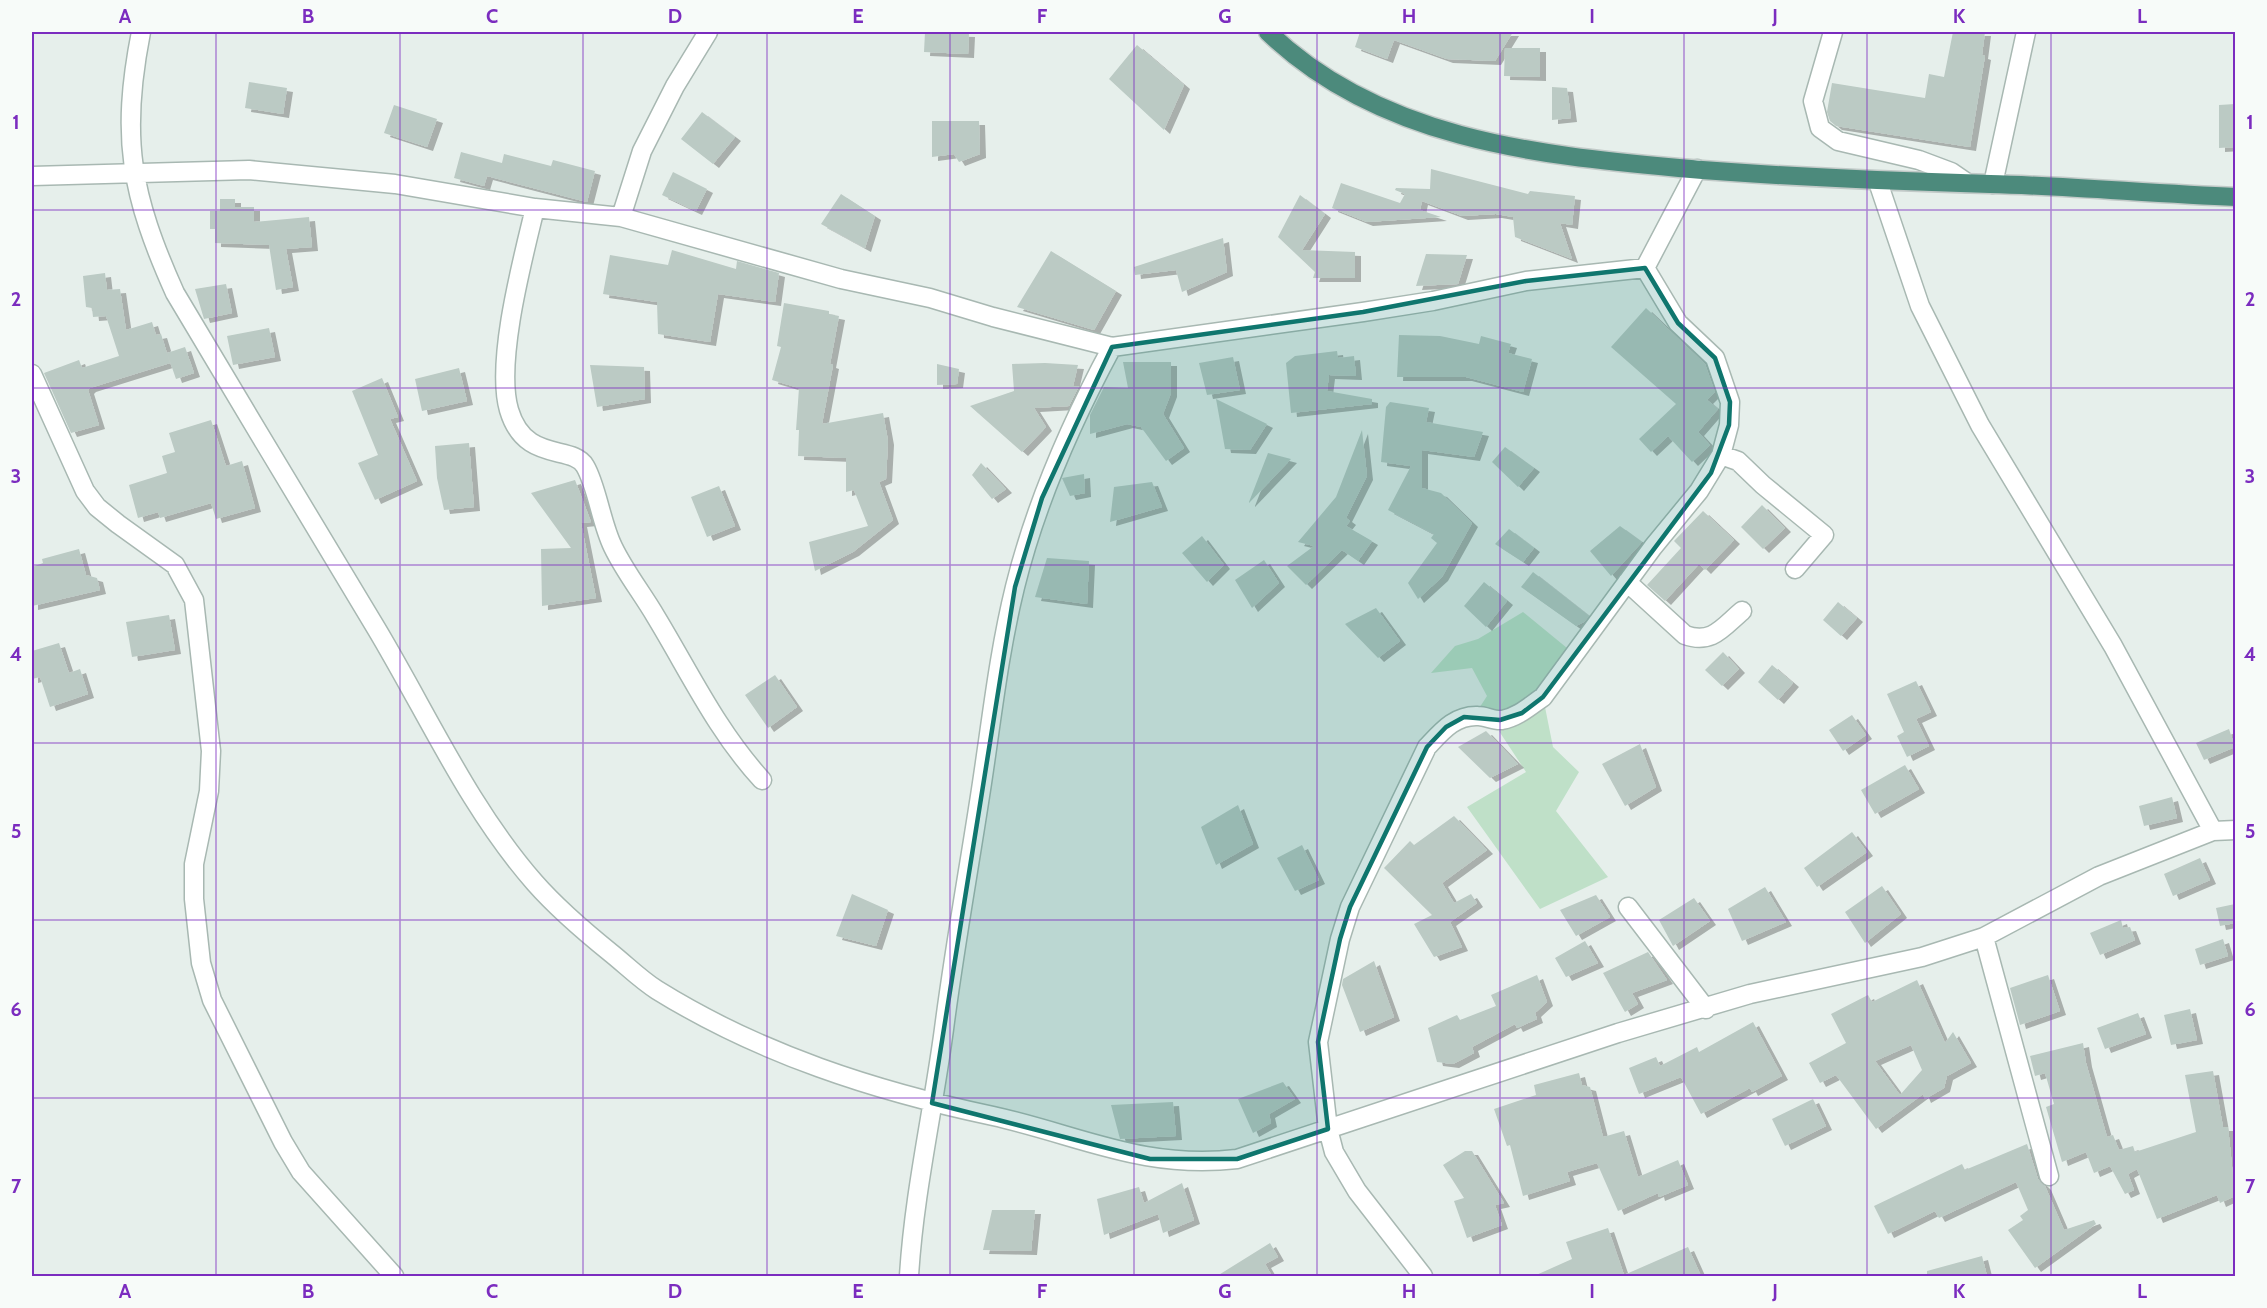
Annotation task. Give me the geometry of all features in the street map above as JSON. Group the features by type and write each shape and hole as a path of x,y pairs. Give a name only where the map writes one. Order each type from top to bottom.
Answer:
{"highway":[{"path":"1268,32 1311,68 1349,91 1431,128 1473,140 1579,159 1878,182 1994,184 2235,197"}],"street":[{"path":"141,32 129,113 133,173 150,238 175,293 375,627 476,802 537,885 588,934 654,988 705,1017 776,1052 845,1079 932,1103 1009,1120 1149,1159 1189,1161 1237,1159 1542,1056 1706,1009 1750,994 1782,990 1922,957 1984,937 2099,876 2213,831 2235,830"},
{"path":"621,217 642,151 675,86 708,32"},
{"path":"1833,32 1813,101 1820,128 1838,141 1919,160 1951,172 1967,183"},
{"path":"1994,184 2026,32"},
{"path":"1645,268 1697,169"},
{"path":"32,176 249,170 395,184 535,208 621,217 842,279 930,298 993,317 1112,347 1433,301 1526,281 1645,268"},
{"path":"1878,182 1920,306 1975,415 2107,636 2213,831"},
{"path":"535,208 514,304 506,385 509,410 519,431 532,445 549,452 574,457 583,463 604,528 627,573 656,616 700,697 746,762 762,780"},
{"path":"1423,1276 1358,1191 1334,1152 1328,1129 1318,1042 1340,939 1350,907 1427,747 1446,727 1464,717 1480,716 1500,720 1522,713 1543,697 1627,582 1699,491 1721,455 1729,425 1730,402 1715,358 1678,323 1645,268"},
{"path":"909,1276 921,1163 987,738 1015,587 1042,498 1066,439 1112,347"},
{"path":"32,374 85,491 97,507 175,565 194,600 211,752 209,791 194,864 201,963 212,1000 301,1172 394,1276"},
{"path":"1721,455 1738,461 1763,485 1824,535 1795,569"},
{"path":"1627,582 1685,635 1697,639 1708,639 1742,611"},
{"path":"1628,907 1706,1009"},
{"path":"1984,937 2049,1176"}],"highlighted area":[{"path":"1645,268 1678,323 1715,358 1730,402 1729,425 1711,473 1543,697 1522,713 1500,720 1464,717 1446,727 1427,747 1350,907 1340,939 1318,1042 1328,1129 1237,1159 1150,1159 932,1103 1015,587 1042,498 1112,347 1363,312 1526,281"}],"green space":[{"path":"1523,612 1567,648 1542,689 1513,710 1478,710 1487,696 1472,668 1431,673 1455,646 1478,639"},
{"path":"1545,707 1553,747 1579,772 1556,811 1608,877 1540,909 1467,807 1526,772 1499,731"}],"building":[{"path":"925,32 969,33 968,54 924,52"},
{"path":"1360,32 1513,32 1495,61 1447,59 1394,40 1387,59 1355,47"},
{"path":"1953,32 1985,32 1982,55 1985,56 1970,147 1836,126 1830,121 1827,112 1832,83 1925,98 1929,74 1944,77"},
{"path":"1137,45 1184,85 1164,130 1109,79"},
{"path":"1505,48 1540,48 1540,77 1504,76"},
{"path":"249,82 287,88 283,114 245,108"},
{"path":"1552,87 1567,88 1571,118 1552,120"},
{"path":"2235,104 2235,147 2219,148 2219,105"},
{"path":"394,105 437,119 427,147 384,133"},
{"path":"702,112 735,137 713,164 681,139"},
{"path":"932,121 979,121 980,154 959,162 954,154 932,157"},
{"path":"461,152 502,163 504,154 551,166 553,160 595,171 587,202 487,176 484,186 454,178"},
{"path":"1431,169 1528,194 1530,191 1575,196 1572,225 1560,223 1572,259 1515,237 1513,217 1496,214 1462,216 1422,201 1420,210 1441,217 1367,222 1332,208 1341,183 1400,203 1405,194 1395,190 1396,188 1430,189"},
{"path":"673,172 707,189 696,211 662,195"},
{"path":"841,194 875,216 865,248 821,224"},
{"path":"1300,195 1325,214 1302,250 1355,252 1355,278 1313,278 1315,272 1278,237"},
{"path":"220,199 235,199 235,207 254,207 254,222 309,217 312,247 286,249 293,287 276,290 269,245 215,243 215,229 210,229 210,211 220,211"},
{"path":"1223,238 1227,272 1182,292 1176,270 1135,275 1134,267"},
{"path":"672,250 736,269 737,261 779,273 775,302 718,294 710,342 658,334 657,302 603,294 610,255 668,265"},
{"path":"1051,251 1116,291 1094,330 1017,307"},
{"path":"1426,254 1467,255 1458,284 1416,286"},
{"path":"105,273 107,290 120,289 126,330 152,322 156,335 161,334 170,363 90,388 88,390 99,425 71,433 44,373 79,360 82,368 119,356 106,316 93,317 92,308 86,307 83,276"},
{"path":"226,284 232,313 204,319 195,289"},
{"path":"784,303 829,311 829,314 839,316 822,424 883,413 888,441 886,479 879,482 893,520 853,552 815,571 809,542 868,526 854,490 846,492 846,458 798,456 799,430 796,430 799,388 772,380 781,347 777,346"},
{"path":"1646,308 1705,364 1715,392 1707,400 1718,409 1698,432 1710,445 1692,462 1668,436 1651,452 1639,439 1676,404 1611,347"},
{"path":"269,328 275,357 233,365 227,336"},
{"path":"1399,335 1440,336 1479,344 1481,336 1511,344 1508,353 1532,359 1523,392 1466,377 1397,377"},
{"path":"185,347 194,373 176,379 167,353"},
{"path":"1337,351 1338,358 1354,356 1356,376 1329,375 1327,391 1372,399 1372,404 1291,413 1286,363 1295,356"},
{"path":"1233,357 1240,390 1207,395 1199,363"},
{"path":"1123,362 1171,362 1171,393 1163,414 1184,448 1166,461 1141,427 1127,424 1090,434 1090,415 1104,387 1128,388"},
{"path":"937,364 959,369 957,384 937,385"},
{"path":"1012,364 1078,365 1073,386 1079,386 1069,406 1034,408 1046,427 1022,452 970,406 1014,391"},
{"path":"590,365 644,367 645,399 597,407"},
{"path":"459,368 467,401 422,411 415,379"},
{"path":"382,378 398,417 390,419 417,481 375,500 358,463 378,455 352,391"},
{"path":"1216,399 1267,424 1250,450 1225,449"},
{"path":"1390,402 1429,408 1426,422 1483,432 1474,457 1422,450 1422,488 1441,493 1472,523 1442,577 1418,599 1408,583 1437,543 1431,538 1434,534 1388,510 1411,466 1381,462 1386,407"},
{"path":"211,420 226,466 242,461 255,508 216,519 211,503 160,518 158,512 138,518 129,485 167,473 162,456 175,452 169,433"},
{"path":"1362,430 1367,476 1346,518 1350,521 1346,526 1372,541 1358,561 1342,550 1306,585 1287,566 1314,546 1298,542 1336,497"},
{"path":"469,443 474,507 444,510 437,478 435,446"},
{"path":"1505,447 1534,468 1518,487 1492,462"},
{"path":"1268,453 1291,459 1249,503 1249,502"},
{"path":"981,463 1006,489 992,499 972,475"},
{"path":"1084,474 1085,493 1070,496 1062,478"},
{"path":"575,480 591,522 581,523 596,598 542,606 541,549 571,548 531,493"},
{"path":"1152,482 1162,507 1110,522 1114,487"},
{"path":"719,486 735,526 707,537 691,497"},
{"path":"1762,505 1785,528 1763,549 1741,527"},
{"path":"1703,511 1734,540 1705,570 1699,564 1665,601 1647,585 1681,548 1674,541"},
{"path":"1620,526 1642,542 1611,576 1590,551"},
{"path":"1509,529 1534,548 1523,562 1495,544"},
{"path":"1202,536 1224,565 1207,582 1182,553"},
{"path":"79,549 86,575 97,578 100,590 32,606 32,567 43,563 42,559"},
{"path":"1047,558 1089,561 1087,604 1035,597"},
{"path":"1264,560 1279,583 1252,608 1235,580"},
{"path":"1533,572 1589,616 1584,622 1576,626 1521,587"},
{"path":"1484,582 1507,601 1486,627 1464,606"},
{"path":"1838,602 1857,618 1841,636 1823,620"},
{"path":"1376,608 1400,641 1378,658 1345,624"},
{"path":"169,615 175,650 132,657 126,622"},
{"path":"59,643 69,673 80,669 88,694 50,707 40,677 32,679 32,651"},
{"path":"1723,652 1739,669 1722,686 1705,670"},
{"path":"1772,665 1793,683 1778,700 1758,682"},
{"path":"775,675 797,707 768,728 745,695"},
{"path":"1916,681 1931,712 1916,719 1929,746 1907,757 1897,736 1904,732 1887,694"},
{"path":"1852,715 1866,735 1843,751 1829,730"},
{"path":"2229,729 2235,747 2204,760 2196,743"},
{"path":"1486,731 1518,764 1490,778 1458,747"},
{"path":"1640,744 1656,787 1625,806 1602,764"},
{"path":"1905,765 1919,789 1875,814 1861,790"},
{"path":"2172,797 2177,818 2144,826 2139,806"},
{"path":"1238,805 1253,844 1216,865 1201,827"},
{"path":"1454,816 1487,850 1442,883 1454,903 1471,894 1477,903 1450,922 1462,947 1434,957 1414,924 1432,915 1384,868 1410,841 1414,845"},
{"path":"1852,832 1867,852 1817,887 1804,868"},
{"path":"1302,845 1319,880 1295,891 1277,858"},
{"path":"2200,858 2210,880 2173,896 2164,874"},
{"path":"1882,886 1901,914 1865,943 1845,912"},
{"path":"1765,887 1786,922 1742,941 1728,909"},
{"path":"852,894 888,910 876,946 836,936"},
{"path":"1596,895 1610,917 1576,936 1560,910"},
{"path":"1694,898 1710,921 1673,946 1659,920"},
{"path":"2235,904 2235,923 2220,926 2216,908"},
{"path":"2121,920 2123,928 2130,927 2135,940 2100,955 2090,933"},
{"path":"2223,939 2228,956 2200,965 2195,949"},
{"path":"1585,941 1598,963 1566,977 1555,958"},
{"path":"1648,952 1667,980 1632,993 1638,1004 1625,1012 1603,973"},
{"path":"1374,961 1394,1017 1360,1032 1342,985 1343,979"},
{"path":"1537,975 1547,1002 1535,1013 1537,1019 1517,1028 1515,1024 1472,1047 1474,1053 1453,1064 1437,1062 1428,1028 1457,1015 1460,1020 1496,1006 1491,995"},
{"path":"2048,975 2060,1011 2020,1025 2010,988"},
{"path":"1917,980 1945,1043 1953,1032 1971,1063 1947,1076 1944,1088 1925,1099 1923,1094 1876,1129 1836,1075 1820,1083 1809,1063 1846,1043 1831,1014 1868,995 1872,1002","holes":["1911,1045 1922,1070 1900,1095 1875,1061"]},
{"path":"2190,1009 2197,1040 2171,1045 2164,1015"},
{"path":"2138,1013 2146,1034 2105,1049 2097,1028"},
{"path":"1753,1022 1782,1076 1752,1092 1750,1088 1701,1114 1681,1077 1639,1094 1629,1068 1656,1057 1660,1066 1697,1047 1699,1052"},
{"path":"2083,1043 2086,1063 2107,1137 2113,1135 2119,1150 2133,1146 2135,1152 2196,1132 2185,1075 2213,1071 2223,1127 2228,1127 2235,1196 2220,1203 2217,1195 2157,1219 2137,1169 2128,1174 2134,1190 2125,1194 2110,1166 2094,1173 2086,1152 2062,1162 2046,1107 2054,1104 2045,1073 2035,1076 2030,1056"},
{"path":"1579,1073 1582,1085 1590,1087 1603,1137 1624,1131 1638,1177 1678,1160 1688,1185 1659,1197 1658,1193 1618,1211 1597,1163 1567,1172 1570,1181 1523,1196 1510,1145 1507,1146 1494,1109 1536,1095 1534,1085"},
{"path":"1283,1082 1295,1099 1269,1114 1271,1123 1253,1133 1238,1099"},
{"path":"1813,1099 1826,1126 1785,1146 1772,1119"},
{"path":"1173,1102 1176,1136 1120,1139 1111,1105"},
{"path":"2027,1144 2038,1179 2045,1186 2064,1230 2094,1220 2096,1224 2035,1268 2008,1230 2023,1220 2020,1216 2028,1210 2016,1182 1939,1218 1935,1211 1888,1234 1874,1206 1962,1164 1965,1170"},
{"path":"1465,1151 1472,1151 1504,1203 1495,1205 1502,1225 1467,1238 1454,1201 1464,1198 1443,1165"},
{"path":"1182,1183 1194,1220 1163,1233 1158,1214 1104,1235 1097,1199 1139,1187 1144,1203"},
{"path":"992,1210 1035,1210 1031,1251 983,1250"},
{"path":"1608,1228 1624,1275 1688,1247 1701,1276 1534,1276 1572,1259 1566,1242"},
{"path":"1270,1243 1278,1257 1265,1264 1272,1276 1217,1276"},
{"path":"1982,1256 1987,1276 1927,1276 1927,1271"}]}
